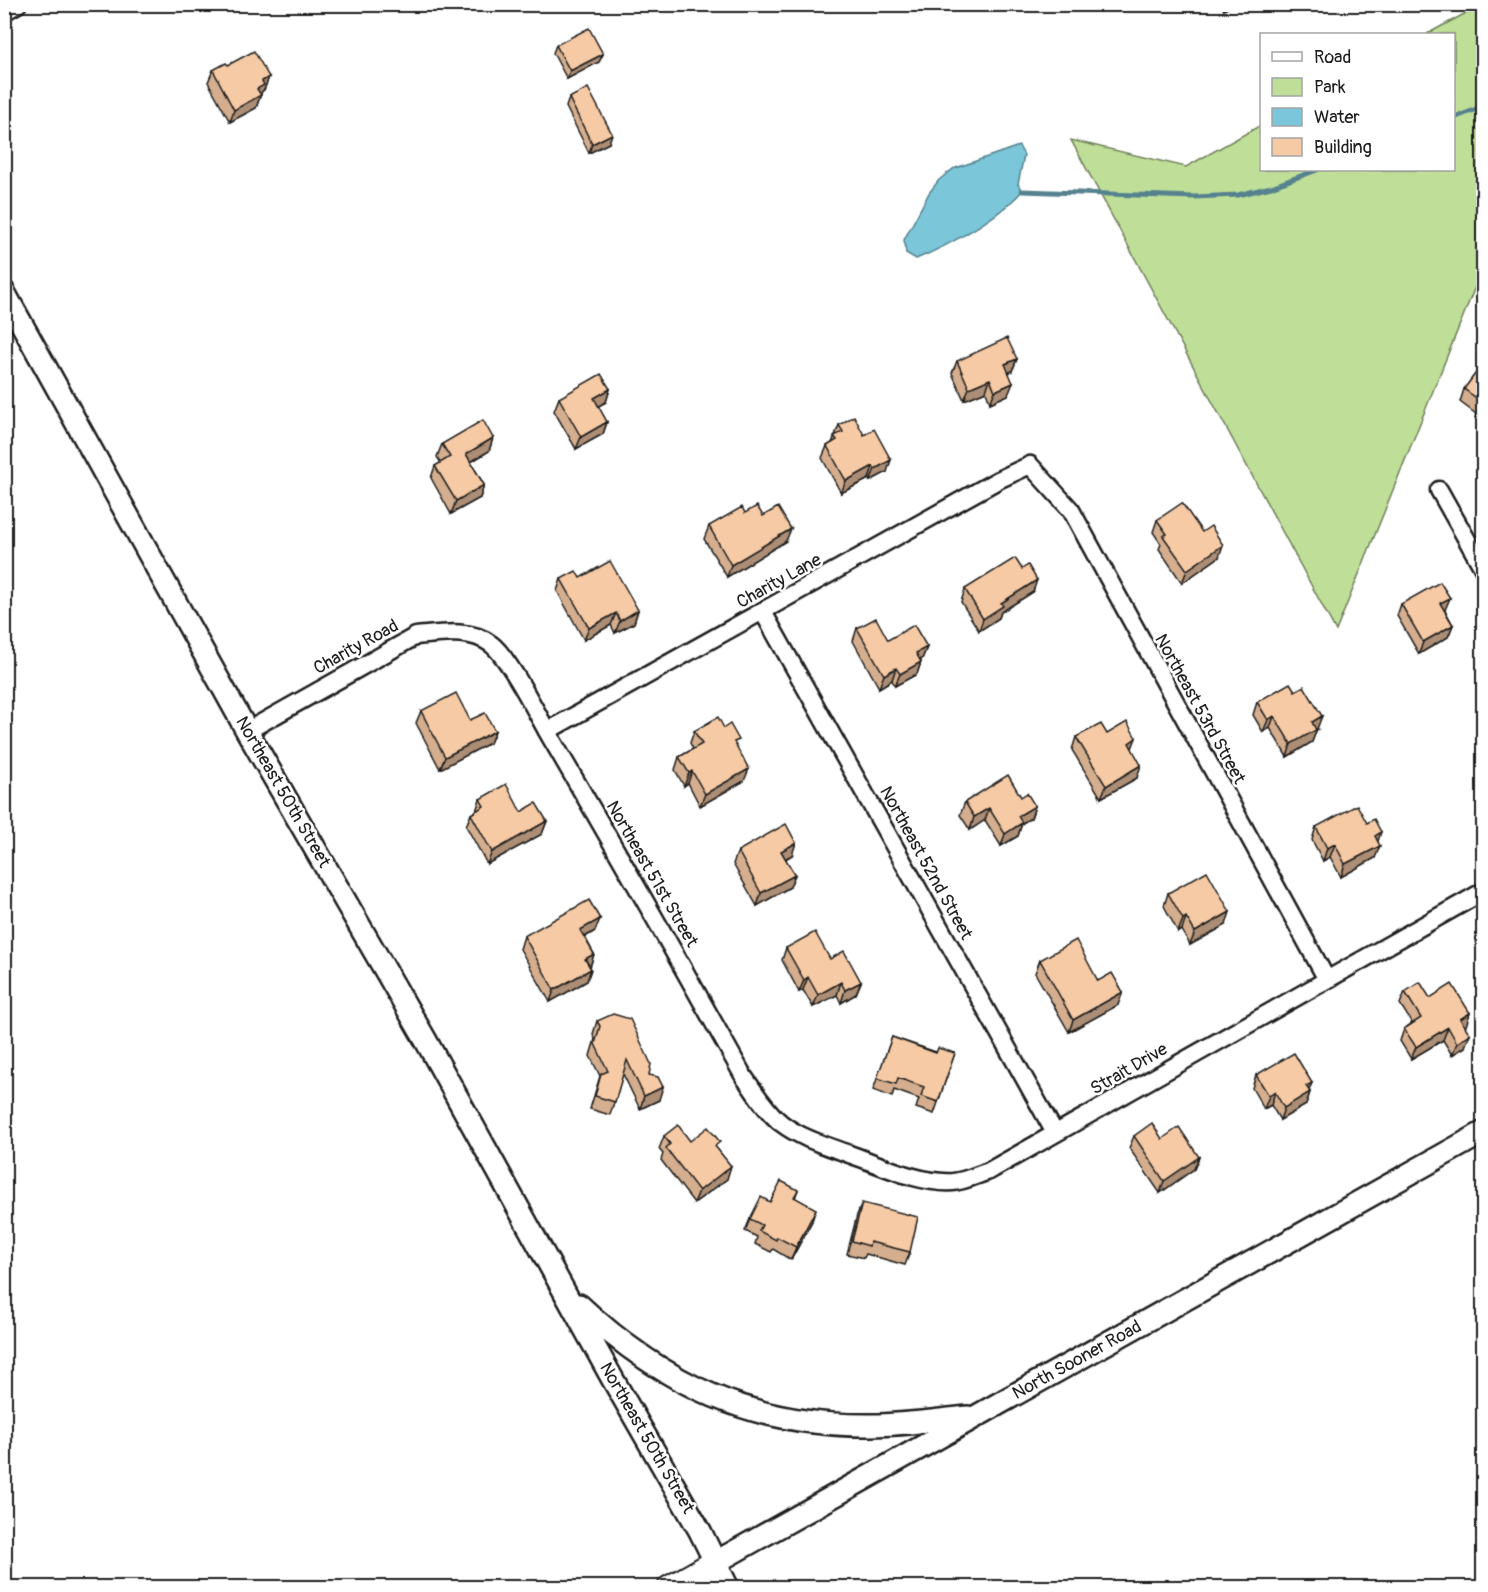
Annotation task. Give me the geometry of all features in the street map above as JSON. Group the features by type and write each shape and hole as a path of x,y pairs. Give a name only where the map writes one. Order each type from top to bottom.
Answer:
{"main road":[{"name":"North Sooner Road","path":"670,1587 716,1562"}],"street":[{"path":"4,12 18,4"},
{"name":"Northeast 50th Street","path":"4,292 247,731 425,1039 563,1291 700,1530 728,1587"},
{"name":"Charity Lane","path":"547,731 998,480 1030,465"},
{"name":"Northeast 53rd Street","path":"1030,465 1071,510 1326,978"},
{"path":"1439,490 1484,570"},
{"name":"Northeast 52nd Street","path":"763,612 1055,1133"},
{"name":"Charity Road","path":"247,731 416,636 473,634 492,644"},
{"name":"Northeast 51st Street","path":"492,644 505,660 619,854 744,1077 779,1122"},
{"name":"Strait Drive","path":"779,1122 813,1140 904,1174 954,1182 989,1171 1326,978 1484,891"},
{"name":"North Sooner Road","path":"716,1562 1484,1132"},
{"name":"Northeast 50th Street","path":"563,1291 604,1329 640,1356 680,1381 729,1403 772,1416 828,1424 888,1425 977,1417"}],"green space":[{"path":"1484,5 1483,282 1475,287 1336,631 1071,140 1186,167 1260,126 1260,171 1455,171 1455,33 1429,33"}],"water":[{"path":"1019,146 1024,155 1018,184 1022,191 1012,201 987,221 943,247 916,259 906,253 904,240 929,193 939,180 953,169"},
{"path":"4,1402 10,1440 5,1464"}],"building":[{"path":"589,28 603,54 570,71 556,45"},
{"path":"254,51 269,77 262,81 264,85 257,89 261,95 234,110 213,70"},
{"path":"588,88 612,134 592,144 569,98"},
{"path":"1007,338 1017,359 1005,364 1013,383 995,391 990,379 969,388 957,361"},
{"path":"1484,362 1484,408 1479,405 1482,402 1464,389"},
{"path":"601,374 610,389 594,398 607,422 581,437 559,398"},
{"path":"854,416 864,435 874,429 891,460 875,469 873,466 846,481 827,446 837,440 834,436 843,432 839,425"},
{"path":"483,420 493,438 466,454 484,485 456,501 435,466 450,457 442,444"},
{"path":"1182,503 1202,532 1211,526 1223,545 1187,570 1163,536 1167,534 1157,520"},
{"path":"757,506 763,516 778,507 791,529 731,565 709,526 742,507 745,513"},
{"path":"1015,558 1022,569 1028,565 1037,580 1001,603 1003,606 983,619 965,589"},
{"path":"610,561 638,610 620,621 616,613 589,628 561,579 576,571 580,578"},
{"path":"1440,582 1450,598 1440,603 1453,625 1423,642 1401,604"},
{"path":"876,618 888,640 914,625 927,647 916,653 921,662 900,674 896,668 884,675 857,628"},
{"path":"1290,683 1295,691 1304,686 1322,716 1312,722 1316,730 1291,744 1274,716 1268,720 1257,702"},
{"path":"456,693 470,720 485,713 495,731 445,757 421,711"},
{"path":"718,717 724,728 730,724 739,740 734,742 749,769 705,794 692,771 689,773 679,757 702,744 694,731"},
{"path":"1127,722 1136,738 1129,743 1141,765 1106,786 1076,737 1101,724 1107,734"},
{"path":"1008,775 1021,797 1027,793 1035,806 1018,816 1022,823 1005,834 989,808 974,817 965,802"},
{"path":"506,784 521,812 536,803 547,821 492,852 471,814 484,806 480,799"},
{"path":"1357,805 1367,823 1374,819 1381,832 1375,836 1380,846 1345,864 1335,844 1327,848 1316,827"},
{"path":"786,824 796,843 781,851 795,875 761,893 738,851"},
{"path":"1207,871 1230,912 1195,932 1186,917 1183,919 1168,893"},
{"path":"589,900 600,919 580,930 594,954 585,959 591,969 554,990 524,936"},
{"path":"815,932 830,959 844,951 861,982 845,990 841,982 818,995 808,977 804,980 786,948"},
{"path":"1076,940 1098,981 1112,973 1123,992 1073,1020 1040,960"},
{"path":"1420,982 1430,998 1452,984 1470,1013 1460,1019 1470,1034 1457,1043 1448,1027 1416,1047 1404,1029 1421,1018 1405,992"},
{"path":"613,1014 630,1019 651,1064 649,1075 658,1077 663,1087 644,1096 627,1060 615,1102 595,1096 601,1074 608,1071 595,1044 600,1026 597,1021"},
{"path":"892,1037 936,1053 938,1048 955,1053 938,1102 921,1096 924,1087 898,1078 896,1084 877,1078"},
{"path":"1294,1053 1312,1083 1306,1086 1310,1092 1284,1108 1275,1092 1269,1096 1256,1075"},
{"path":"1152,1123 1162,1139 1179,1127 1199,1157 1164,1181 1134,1136"},
{"path":"678,1125 690,1141 708,1127 720,1142 715,1146 731,1166 699,1191 666,1148 670,1144 664,1136"},
{"path":"781,1181 798,1190 794,1197 816,1209 796,1247 759,1231 762,1225 750,1219 761,1197 770,1202"},
{"path":"862,1203 918,1217 910,1252 870,1242 869,1246 852,1241"}],"waterway":[{"path":"1455,118 1484,106"},
{"path":"1022,191 1194,197 1238,195 1271,187 1314,171"}]}
